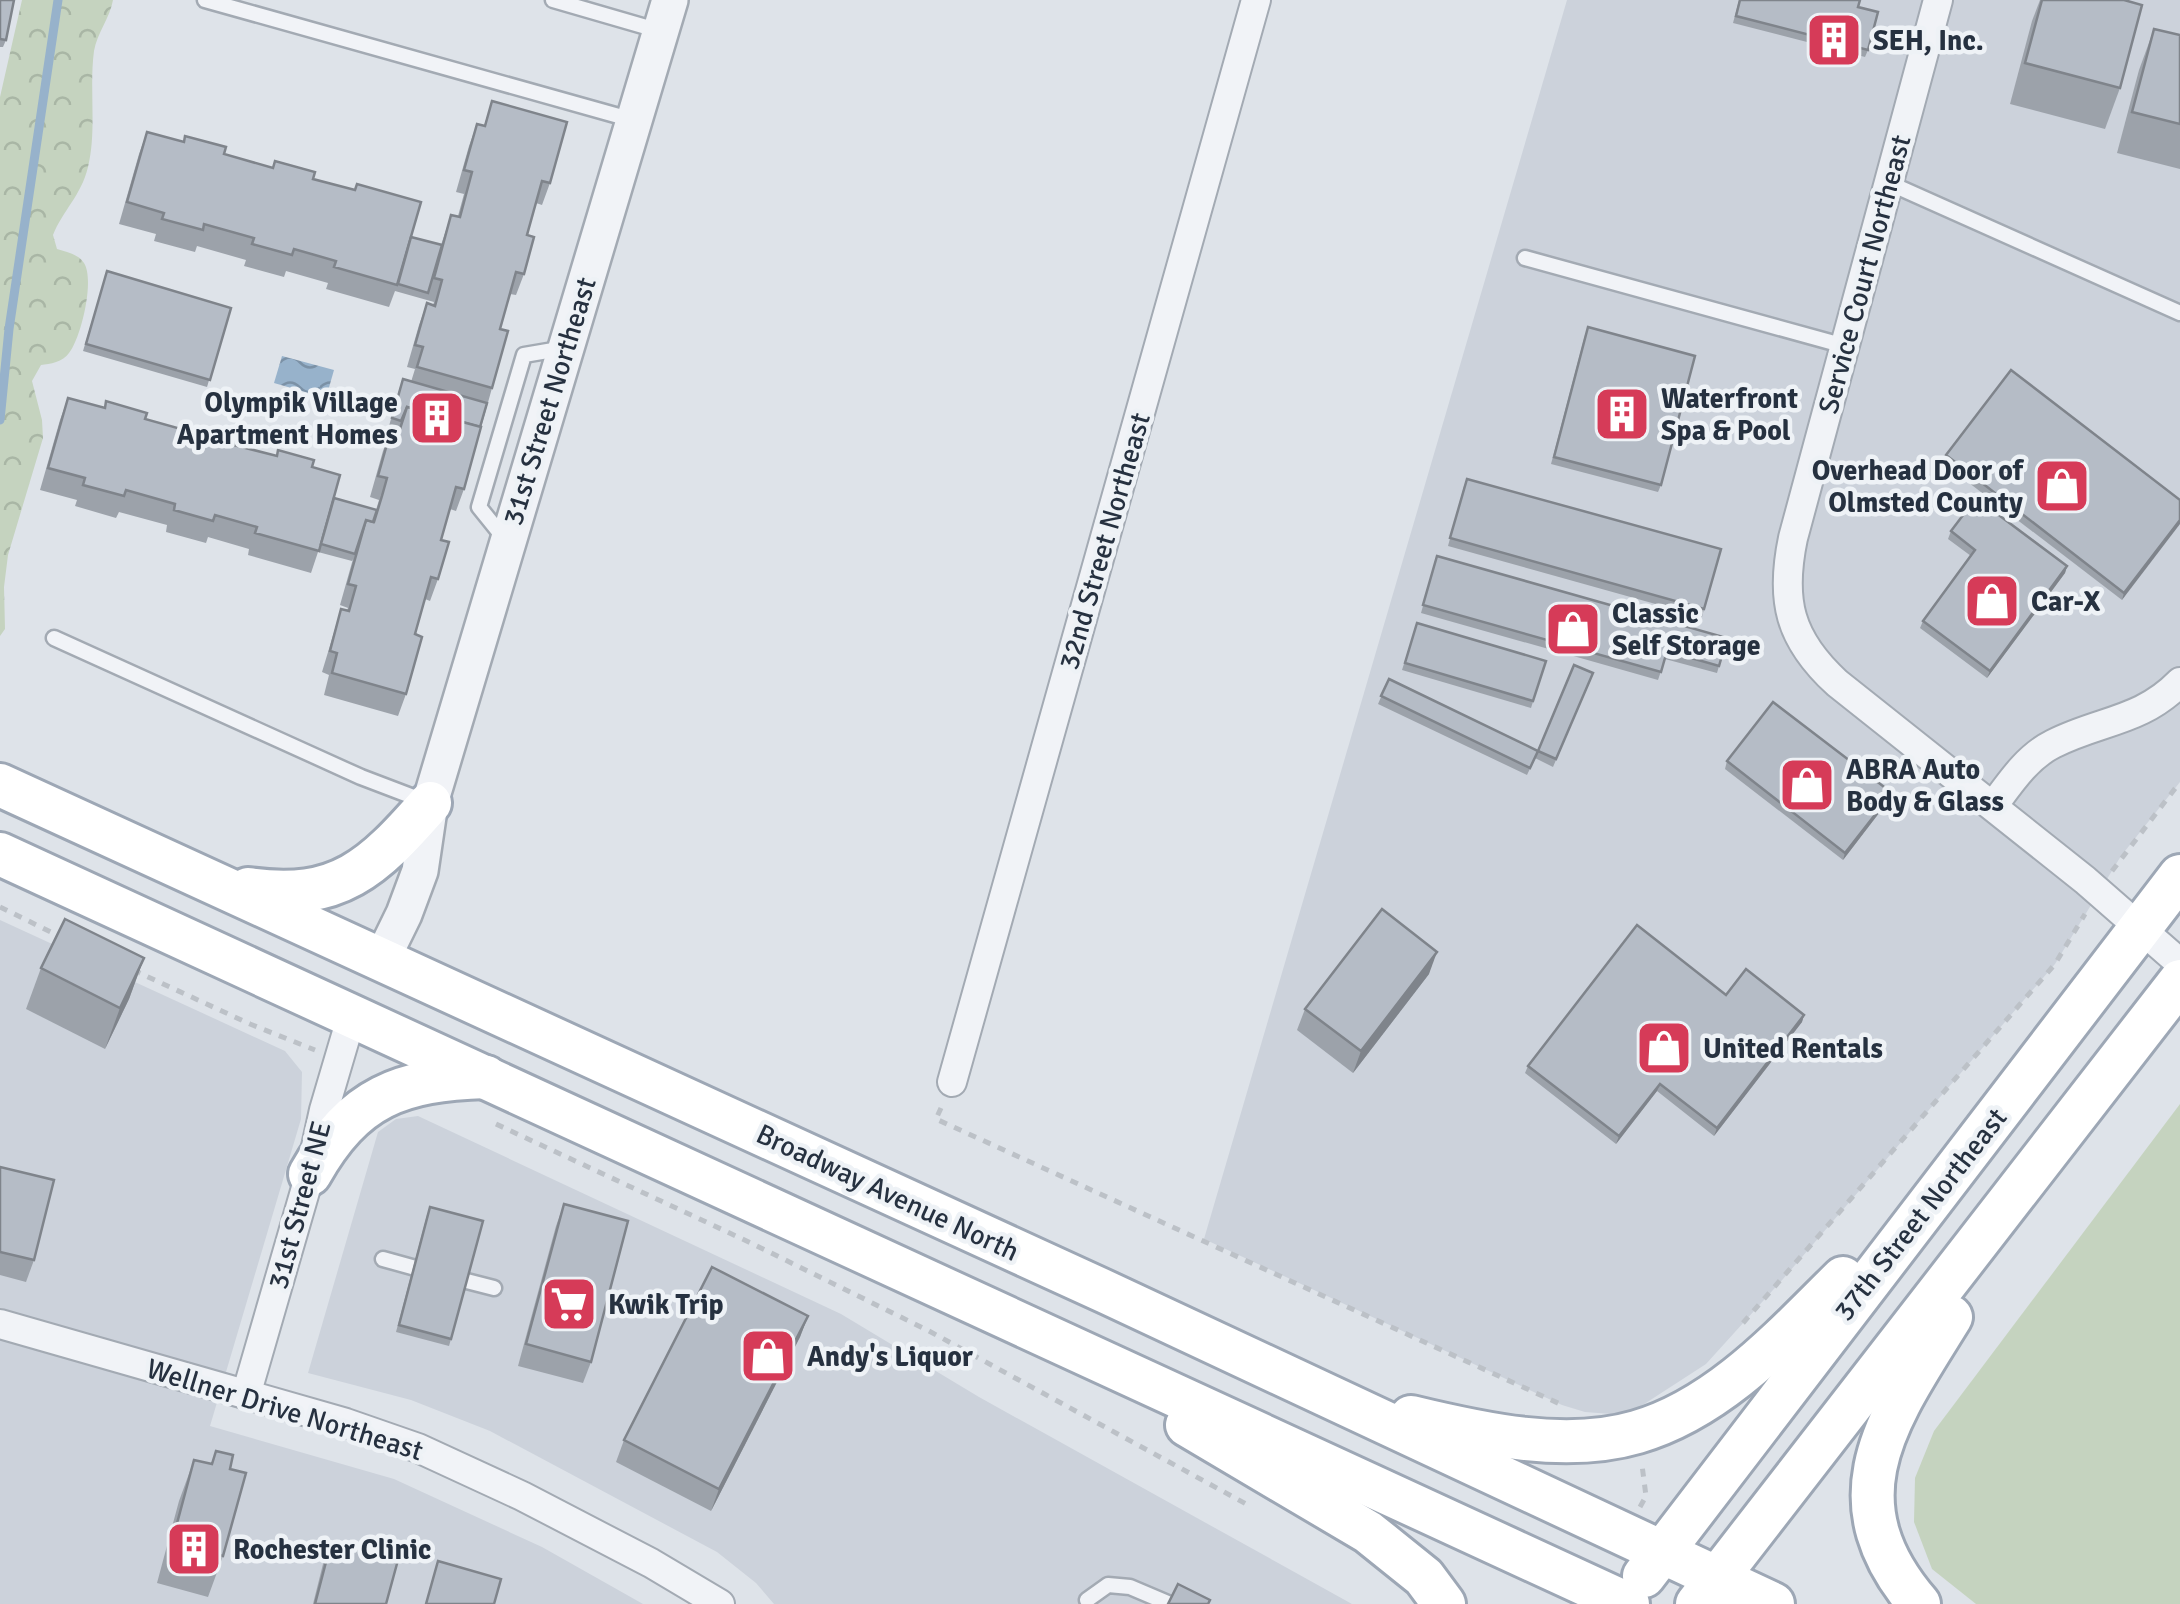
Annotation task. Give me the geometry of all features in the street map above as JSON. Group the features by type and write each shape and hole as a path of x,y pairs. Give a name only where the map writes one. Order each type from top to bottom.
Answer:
{"main road":[{"name":"Broadway Avenue North","path":"0,785 1108,1293 1662,1553 1707,1591 1774,1604"},
{"path":"226,886 292,892 334,884 373,862 430,803"},
{"path":"0,854 1625,1603"},
{"name":"37th Street Northeast","path":"1625,1603 2180,876"},
{"path":"266,977 340,975 382,959"},
{"path":"1707,1591 2180,981"},
{"path":"352,1015 366,1004 393,997 462,997"},
{"path":"310,1174 340,1128 374,1100 393,1090 446,1078 488,1077"},
{"path":"1323,1395 1474,1430 1533,1438 1614,1437 1656,1425 1705,1400 1773,1346 1852,1270 2000,1110"},
{"path":"1919,1604 1892,1567 1873,1518 1871,1491 1880,1449 1907,1388 2064,1134"},
{"path":"1016,1320 1282,1484 1368,1532 1424,1577 1444,1604"}],"street":[{"name":"32nd Street Northeast","path":"952,1082 1256,0"},
{"name":"Service Court Northeast","path":"1938,0 1793,538 1788,564 1789,613 1804,648 1828,675 2099,892 2180,963"},
{"name":"31st Street Northeast","path":"382,959 420,871 430,803 666,16"},
{"path":"1992,806 2023,767 2052,744 2134,716 2164,698 2180,682"},
{"name":"31st Street NE","path":"246,1395 352,1015"},
{"name":"Wellner Drive Northeast","path":"0,1324 384,1436 485,1477 720,1604"}],"lane":[{"path":"205,0 634,120"},
{"path":"553,0 666,16"},
{"path":"1889,183 2180,313"},
{"path":"1525,258 1845,346"},
{"path":"54,638 361,777 430,803"},
{"path":"383,1260 494,1288"},
{"path":"1087,1600 1108,1585 1130,1587 1170,1604"}],"path":[{"path":"1732,1335 2055,964 2121,856 2180,782"},
{"path":"0,907 60,936"},
{"path":"129,968 305,1045"},
{"path":"936,1119 1574,1409"},
{"path":"487,1120 929,1330 1260,1512"}],"shaded area":[{"path":"1567,0 2180,0 2180,782 2121,856 2055,964 1783,1279 1706,1364 1635,1410 1611,1414 1562,1405 1204,1239"},
{"path":"0,920 285,1051 302,1072 301,1119 210,1426 394,1479 542,1547 643,1604 0,1604"},
{"path":"418,1116 841,1314 979,1397 1352,1604 774,1604 756,1583 717,1552 490,1431 411,1400 308,1373 378,1132 396,1119"}],"green space":[{"path":"22,0 113,0 94,51 88,167 53,235 57,249 84,263 88,282 85,309 69,353 41,365 32,381 43,438 8,555 5,629 0,636 0,97"},
{"path":"2180,1104 2180,1604 1976,1604 1932,1569 1914,1522 1915,1478 1934,1431"}],"water":[{"path":"282,356 334,370 326,398 274,383"}],"building":[{"path":"0,0 14,0 6,40 0,39"},
{"name":"SEH, Inc.","path":"1740,0 1860,0 1858,7 1878,12 1868,50 1736,16"},
{"path":"2042,0 2124,0 2142,5 2120,88 2025,63"},
{"path":"2154,29 2180,35 2180,124 2132,112"},
{"path":"492,101 567,122 550,183 542,181 527,235 534,237 524,274 516,272 500,329 508,331 492,388 417,367 423,347 415,345 427,303 435,306 442,280 434,278 451,215 460,217 472,172 464,170 477,124 485,126"},
{"path":"147,132 184,142 185,136 226,147 224,154 273,168 275,161 315,172 313,179 355,190 357,184 421,202 397,285 334,267 336,261 294,249 292,255 252,244 254,238 204,224 203,230 162,219 164,213 127,202"},
{"path":"411,237 442,245 428,293 398,284"},
{"path":"107,271 231,308 210,380 86,344"},
{"name":"Waterfront Spa & Pool","path":"1588,327 1695,356 1661,485 1554,457"},
{"name":"Overhead Door of Olmsted County","path":"2011,370 2180,500 2180,520 2124,593 1946,455"},
{"path":"403,379 487,403 480,427 407,407 401,421 392,418"},
{"path":"68,398 105,408 106,401 147,413 145,419 195,433 196,427 236,438 234,445 277,456 278,450 314,460 312,467 340,475 319,551 255,533 257,527 215,515 213,521 174,510 175,504 126,490 124,496 83,485 85,478 48,468"},
{"path":"407,407 481,427 464,489 456,487 441,540 449,542 438,579 431,577 415,634 422,637 406,694 332,673 337,653 330,651 341,609 349,611 356,586 348,584 366,520 374,522 387,478 378,476 391,430 399,432"},
{"path":"1467,479 1721,549 1704,609 1450,538"},
{"path":"334,498 377,510 373,522 366,520 355,554 321,544"},
{"name":"Car-X","path":"1976,498 2067,566 1990,671 1923,621 1975,550 1951,531"},
{"name":"Classic Self Storage","path":"1437,556 1727,638 1719,666 1667,651 1661,672 1423,605"},
{"path":"1417,623 1546,661 1533,701 1405,663"},
{"path":"1574,665 1593,673 1556,759 1538,751"},
{"path":"1389,679 1538,751 1530,768 1381,696"},
{"name":"ABRA Auto Body & Glass","path":"1773,702 1892,793 1845,853 1727,761"},
{"path":"1382,909 1437,952 1361,1051 1305,1009"},
{"path":"65,919 144,958 120,1008 41,968"},
{"name":"United Rentals","path":"1637,925 1726,995 1746,969 1804,1015 1717,1128 1660,1084 1619,1136 1528,1066"},
{"path":"0,1167 54,1180 34,1260 0,1252"},
{"name":"Kwik Trip","path":"564,1204 628,1221 591,1362 526,1344"},
{"path":"430,1207 483,1221 451,1339 399,1325"},
{"path":"712,1267 808,1316 719,1489 624,1440"},
{"path":"216,1451 233,1455 230,1469 246,1473 223,1556 172,1542 194,1460 212,1464"},
{"path":"331,1543 398,1560 386,1604 315,1604"},
{"path":"438,1561 501,1579 494,1604 426,1604"},
{"path":"1178,1584 1210,1600 1208,1604 1168,1604"}],"waterway":[{"path":"0,420 9,329 58,0"}],"place":[{"name":"SEH, Inc.","path":"1834,40"},
{"name":"Waterfront Spa & Pool","path":"1622,414"},
{"name":"Olympik Village Apartment Homes","path":"437,418"},
{"name":"Overhead Door of Olmsted County","path":"2062,486"},
{"name":"Car-X","path":"1992,601"},
{"name":"Classic Self Storage","path":"1573,629"},
{"name":"ABRA Auto Body & Glass","path":"1807,785"},
{"name":"United Rentals","path":"1664,1048"},
{"name":"Kwik Trip","path":"569,1304"},
{"name":"Andy's Liquor","path":"768,1356"},
{"name":"Rochester Clinic","path":"194,1549"}]}
